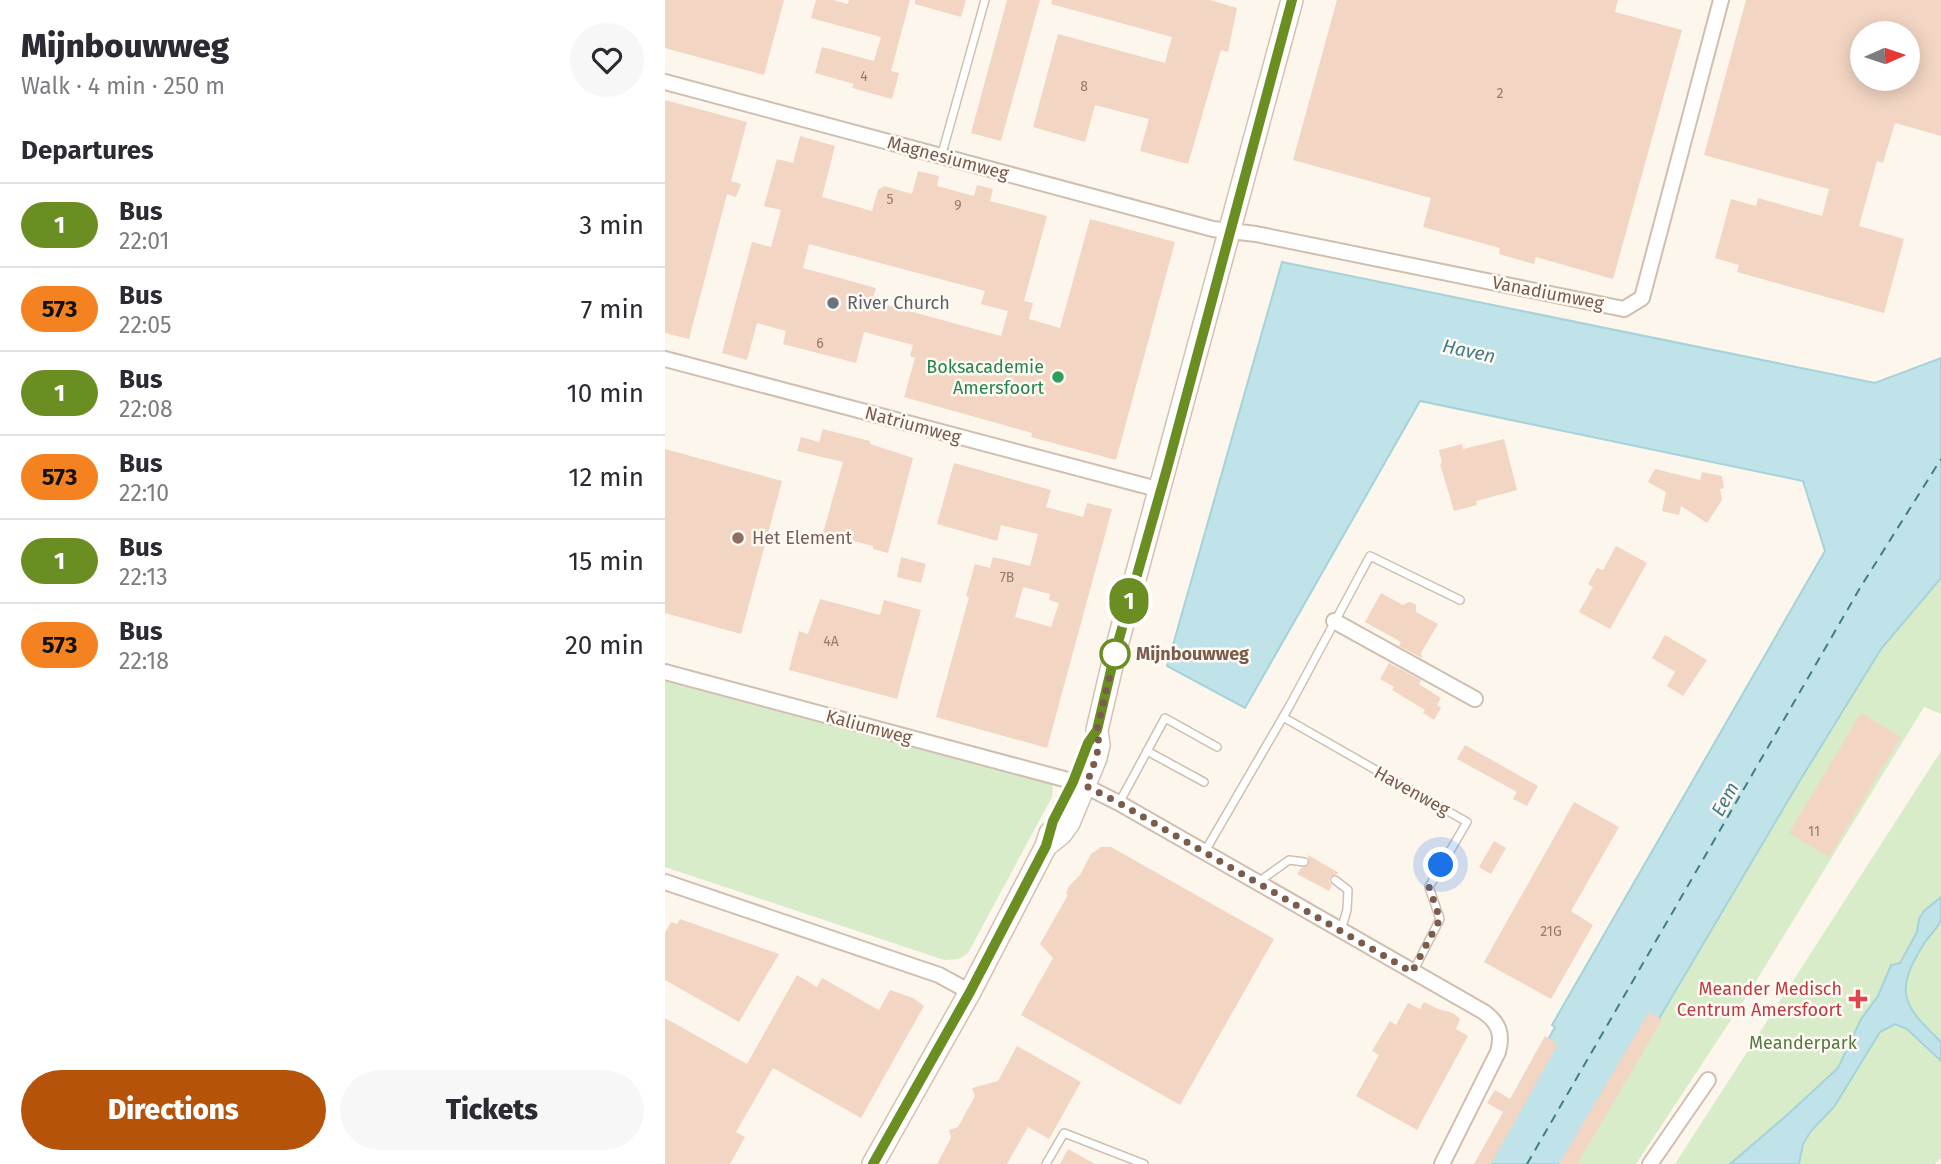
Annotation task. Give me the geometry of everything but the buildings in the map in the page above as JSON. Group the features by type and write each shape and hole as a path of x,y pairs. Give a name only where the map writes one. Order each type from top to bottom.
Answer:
{"street":[{"path":"873,1164 970,992 1046,846 1061,834 1079,784 1096,758 1099,745 1097,730 1115,653 1292,0"},
{"name":"Vanadiumweg","path":"1231,231 1624,309 1642,299 1721,0"},
{"name":"Magnesiumweg","path":"665,82 1200,226 1231,231"},
{"name":"Natriumweg","path":"665,359 1161,491"},
{"path":"1334,621 1475,699"},
{"name":"Kaliumweg","path":"665,672 1079,784"},
{"path":"1079,784 1119,803 1492,1018 1500,1032 1498,1052 1442,1164"},
{"path":"665,882 939,975 970,992"},
{"path":"1650,1164 1708,1080"}],"lane":[{"path":"941,157 985,0"},
{"path":"1204,854 1283,717 1370,556 1460,600"},
{"name":"Havenweg","path":"1283,717 1467,822 1429,887 1440,919 1412,972"},
{"path":"1119,803 1165,718 1217,747"},
{"path":"1147,751 1204,782"},
{"path":"1257,883 1289,860 1304,862"},
{"path":"1335,880 1348,890 1347,910 1341,930"},
{"path":"1047,1164 1064,1133 1143,1164"}],"green space":[{"path":"1941,578 1941,714 1924,707 1750,991 1636,1164 1573,1164 1799,782 1881,649"},
{"path":"665,677 1047,779 1053,787 1052,797 968,953 959,959 944,960 665,867"},
{"name":"Meanderpark","path":"1941,751 1941,897 1924,911 1919,919 1918,932 1900,963 1891,965 1878,996 1861,1019 1838,1068 1730,1164 1675,1164"},
{"path":"1941,919 1941,1042 1914,1015 1905,994 1909,972"},
{"name":"Meanderpark","path":"1895,1023 1907,1029 1941,1061 1941,1158 1935,1164 1799,1164 1803,1145 1811,1131 1834,1107 1880,1032"}],"water":[{"path":"1282,262 1875,383 1941,358 1941,578 1881,649 1799,782 1573,1164 1480,1164 1555,1027 1552,1025 1825,551 1803,481 1420,401 1245,708 1167,666"},
{"path":"1941,897 1940,922 1915,959 1906,985 1906,996 1917,1017 1941,1042 1941,1061 1907,1029 1895,1024 1880,1032 1834,1107 1811,1131 1803,1144 1799,1164 1730,1164 1838,1068 1861,1019 1878,996 1891,965 1900,963 1917,932 1919,919 1924,911"}],"ferry route":[{"path":"1527,1164 1860,588 1941,459"}],"bus line":[{"name":"1","path":"873,1164 970,992 1046,846 1053,821 1073,782 1088,743 1097,730 1115,653 1292,0"}],"place":[{"name":"River Church","path":"833,303"},
{"name":"Boksacademie Amersfoort","path":"1058,377"},
{"name":"Het Element","path":"738,538"},
{"name":"Mijnbouwweg","path":"1115,654"},
{"name":"Meander Medisch Centrum Amersfoort","path":"1858,999"}],"route":[{"path":"1115,654 1097,730 1099,745 1086,786 1412,972 1440,919 1429,887 1441,865"}],"water label":[{"name":"Haven","path":"1469,351"},
{"name":"Eem","path":"1725,799"}]}
